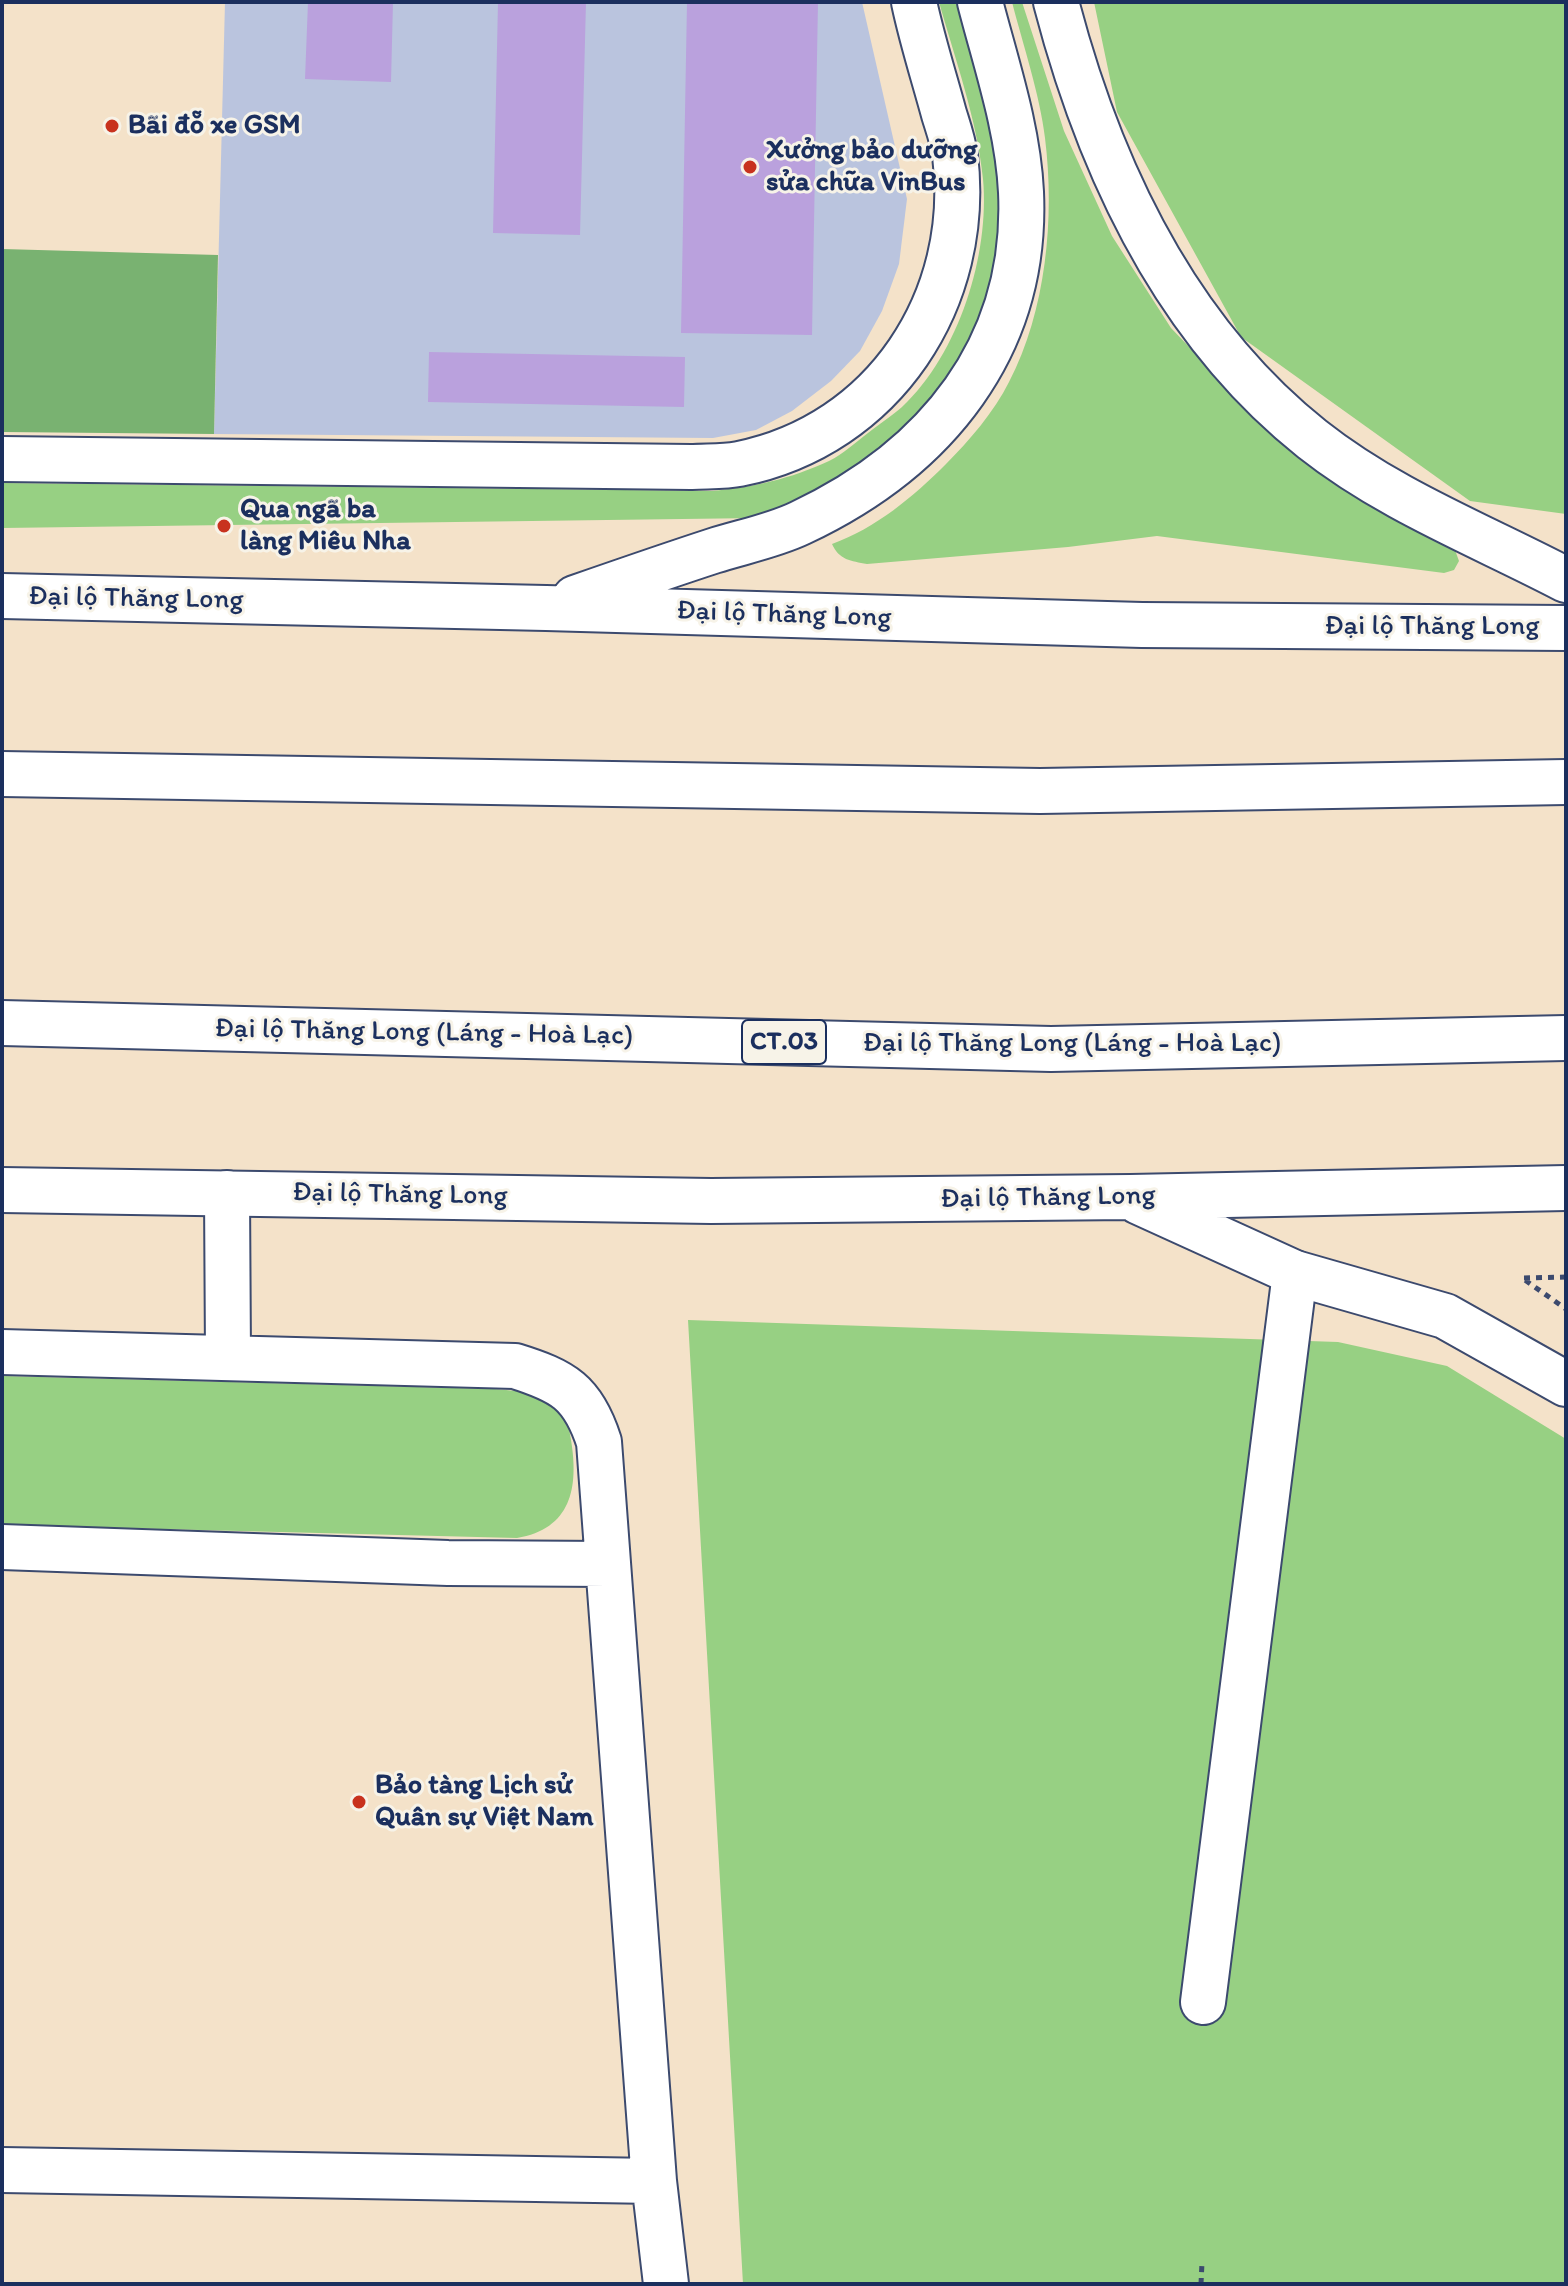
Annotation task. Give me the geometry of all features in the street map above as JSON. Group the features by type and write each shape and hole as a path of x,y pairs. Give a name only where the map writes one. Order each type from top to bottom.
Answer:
{"main road":[{"path":"2,459 691,467 738,464 777,453 810,438 846,419 894,371 934,309 947,273 955,234 955,153 914,2"},
{"path":"546,608 797,525 855,494 901,459 940,424 970,385 1001,327 1018,268 1021,191 1009,114 980,2"},
{"path":"1056,2 1073,66 1095,129 1155,254 1208,332 1259,392 1313,440 1382,486 1459,530 1566,580"},
{"name":"Đại lộ Thăng Long","path":"2,596 1142,625 1566,628"},
{"path":"2,774 1040,791 1566,782"},
{"name":"Đại lộ Thăng Long (Láng - Hoà Lạc)","path":"2,1023 1051,1049 1566,1038"},
{"name":"Đại lộ Thăng Long","path":"2,1190 711,1201 1566,1188"},
{"path":"227,1193 228,1357"},
{"path":"1130,1197 1295,1273 1445,1316 1566,1384"},
{"path":"1203,2002 1295,1273"},
{"path":"2,1352 515,1366 548,1376 571,1391 591,1417 599,1442 654,2181 666,2284"},
{"path":"2,1547 433,1563 608,1564"},
{"path":"2,2170 654,2181"}],"path":[{"path":"1566,1277 1522,1278 1566,1309"},
{"path":"1201,2284 1202,2262"}],"shaded area":[{"path":"225,2 862,2 907,199 899,264 882,311 860,351 831,381 792,411 756,430 713,438 214,434"}],"green space":[{"path":"939,2 961,2 1004,180 994,298 936,403 855,480 758,518 2,528 2,483 712,491 772,481 834,458 898,410 922,385 955,331 975,270 984,208 983,179 965,89"},
{"path":"1012,2 1022,2 1064,131 1112,236 1171,328 1244,404 1370,502 1455,550 1459,561 1454,570 1444,573 1157,536 867,564 846,559 838,553 832,544 864,529 907,500 972,436 1009,382 1032,325 1045,263 1048,169 1039,105"},
{"path":"1094,2 1566,2 1566,514 1470,501 1241,337 1117,112"},
{"path":"2,249 218,255 214,434 2,432"},
{"path":"688,1320 1338,1342 1447,1366 1566,1439 1566,2284 743,2284"},
{"path":"2,1376 493,1389 527,1393 550,1402 565,1418 573,1458 572,1490 560,1516 549,1526 517,1538 2,1525"}],"building":[{"path":"308,2 393,2 391,82 305,79"},
{"path":"498,2 586,2 580,235 493,233"},
{"name":"Xưởng bảo dưỡng sửa chữa VinBus","path":"687,2 818,2 812,335 681,333"},
{"path":"429,352 685,357 684,407 428,402"}],"place":[{"name":"Bãi đỗ xe GSM","path":"112,126"},
{"name":"Xưởng bảo dưỡng sửa chữa VinBus","path":"750,167"},
{"name":"Qua ngã ba làng Miêu Nha","path":"224,526"},
{"name":"Bảo tàng Lịch sử Quân sự Việt Nam","path":"359,1802"}]}
